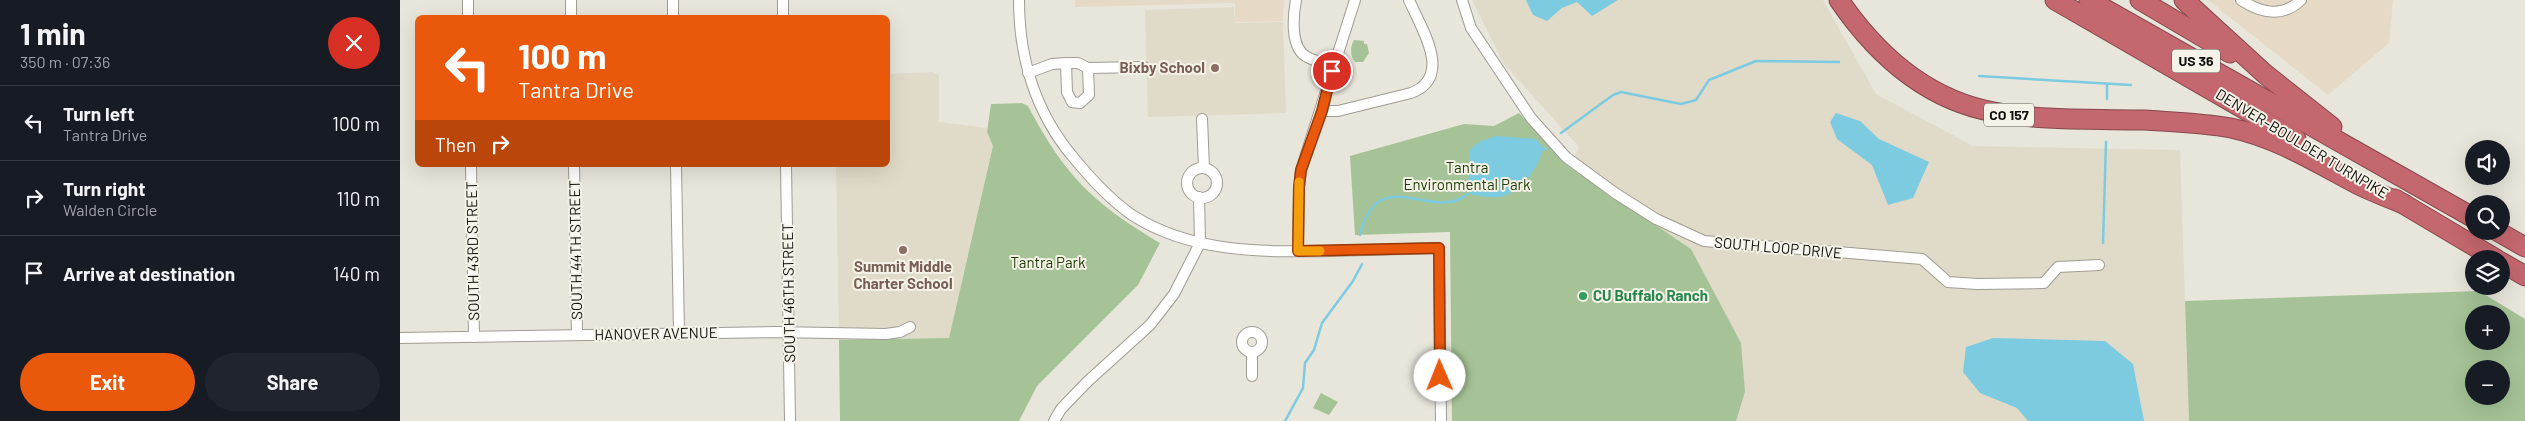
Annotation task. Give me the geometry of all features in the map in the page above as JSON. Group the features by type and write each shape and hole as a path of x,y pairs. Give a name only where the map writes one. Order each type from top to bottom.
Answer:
{"highway":[{"name":"CO 157","path":"1838,0 1861,30 1904,72 1938,93 1968,106 2016,116 2183,122 2232,129 2280,143 2361,186 2404,204"},
{"name":"DENVER–BOULDER TURNPIKE","path":"2055,0 2481,250"},
{"name":"DENVER–BOULDER TURNPIKE","path":"2090,0 2465,213"},
{"path":"2140,0 2265,74"},
{"path":"2184,0 2265,74 2354,143 2465,213"},
{"path":"2510,239 2525,248"},
{"path":"2510,267 2525,276"}],"street":[{"path":"468,0 468,15"},
{"path":"571,0 571,15"},
{"path":"673,0 673,15"},
{"path":"783,0 783,15"},
{"path":"1019,0 1019,20 1028,73 1036,96 1064,146 1094,182 1112,199 1148,224 1170,234 1200,243 1257,252 1439,248 1441,421"},
{"path":"1296,0 1296,40 1299,50 1307,57 1334,66"},
{"path":"1298,251 1299,187 1304,162 1322,111 1334,66 1356,0"},
{"path":"1322,111 1338,111 1421,90 1434,73 1430,48 1409,0"},
{"name":"SOUTH LOOP DRIVE","path":"1462,0 1471,28 1532,118 1566,157 1656,219 1704,241 1922,259 1948,282 1977,284 2044,283 2058,267 2099,265"},
{"path":"2241,0 2255,9 2276,13 2289,9 2301,0"},
{"path":"1028,73 1052,64 1066,63 1078,63 1088,68 1144,67"},
{"path":"1066,63 1067,92 1073,103 1081,102 1088,97 1088,68"},
{"path":"1202,119 1204,168"},
{"name":"SOUTH 43RD STREET","path":"471,167 474,337"},
{"name":"SOUTH 44TH STREET","path":"574,167 577,335"},
{"path":"676,167 679,334"},
{"name":"SOUTH 46TH STREET","path":"786,167 790,421"},
{"path":"1204,168 1215,175 1217,185 1209,196 1199,197 1189,190 1188,178 1195,169 1204,168"},
{"path":"1054,421 1061,409 1076,393 1160,313 1174,294 1200,243 1199,197"},
{"name":"HANOVER AVENUE","path":"400,338 790,332 886,334 900,332 910,327"},
{"path":"1252,352 1252,376"}],"shaded area":[{"path":"1075,0 1284,0 1283,21 1235,22 1235,3 1075,7"},
{"path":"1472,0 1823,0 1876,94 1973,146 2180,150 2189,421 1452,421 1579,147 1504,64"},
{"path":"2208,0 2393,0 2389,43 2328,95"},
{"name":"Bixby School","path":"1234,7 1235,23 1283,22 1286,113 1148,117 1145,10"},
{"name":"Summit Middle Charter School","path":"933,72 939,75 939,122 987,128 993,146 949,338 839,340 836,167 890,167 890,74"}],"green space":[{"path":"1354,40 1364,41 1364,44 1367,44 1369,53 1363,62 1355,62 1352,57 1351,48"},
{"name":"Tantra Park","path":"1022,103 1028,106 1055,151 1082,185 1116,214 1160,243 1138,285 1037,386 1019,421 840,421 839,340 949,338 993,146 987,132 991,104"},
{"name":"CU Buffalo Ranch","path":"1519,113 1569,167 1691,249 1741,343 1745,392 1736,421 1452,421 1450,232 1355,235 1350,156 1464,124 1494,126"},
{"path":"2465,291 2465,295 2486,295 2502,305 2465,305 2465,350 2510,350 2510,310 2525,319 2525,421 2189,421 2185,301"},
{"path":"1321,393 1338,402 1329,415 1313,408"}],"water":[{"path":"1526,0 1618,0 1592,16 1577,2 1562,8 1547,21 1533,15"},
{"path":"1836,113 1860,121 1879,139 1929,162 1913,198 1888,205 1872,165 1837,139 1830,122"},
{"path":"1496,136 1536,139 1543,147 1541,155 1529,176 1511,193 1497,197 1473,195 1468,191 1470,150 1479,142"},
{"path":"1993,338 2105,341 2133,364 2144,421 2028,421 2017,408 1980,393 1963,372 1966,347"}],"waterway":[{"path":"1561,133 1613,95 1621,92 1681,104 1696,100 1709,80 1756,61 1839,62"},
{"path":"1979,76 2131,85"},
{"path":"2107,84 2107,99"},
{"path":"2103,243 2106,142"},
{"path":"1543,150 1547,148"},
{"path":"1360,235 1368,213 1380,201 1393,197 1441,202 1456,200 1470,192"},
{"path":"1285,421 1303,388 1305,363 1314,350 1322,323 1353,281 1362,264"}],"slow traffic":[{"path":"1299,182 1298,251 1320,251"}],"place":[{"name":"Bixby School","path":"1215,68"},
{"name":"Summit Middle Charter School","path":"903,250"},
{"name":"CU Buffalo Ranch","path":"1583,296"}],"route":[{"path":"1332,71 1322,111 1301,170 1298,251 1439,248 1440,376"}],"park label":[{"name":"Tantra Environmental Park","path":"1467,176"}]}
